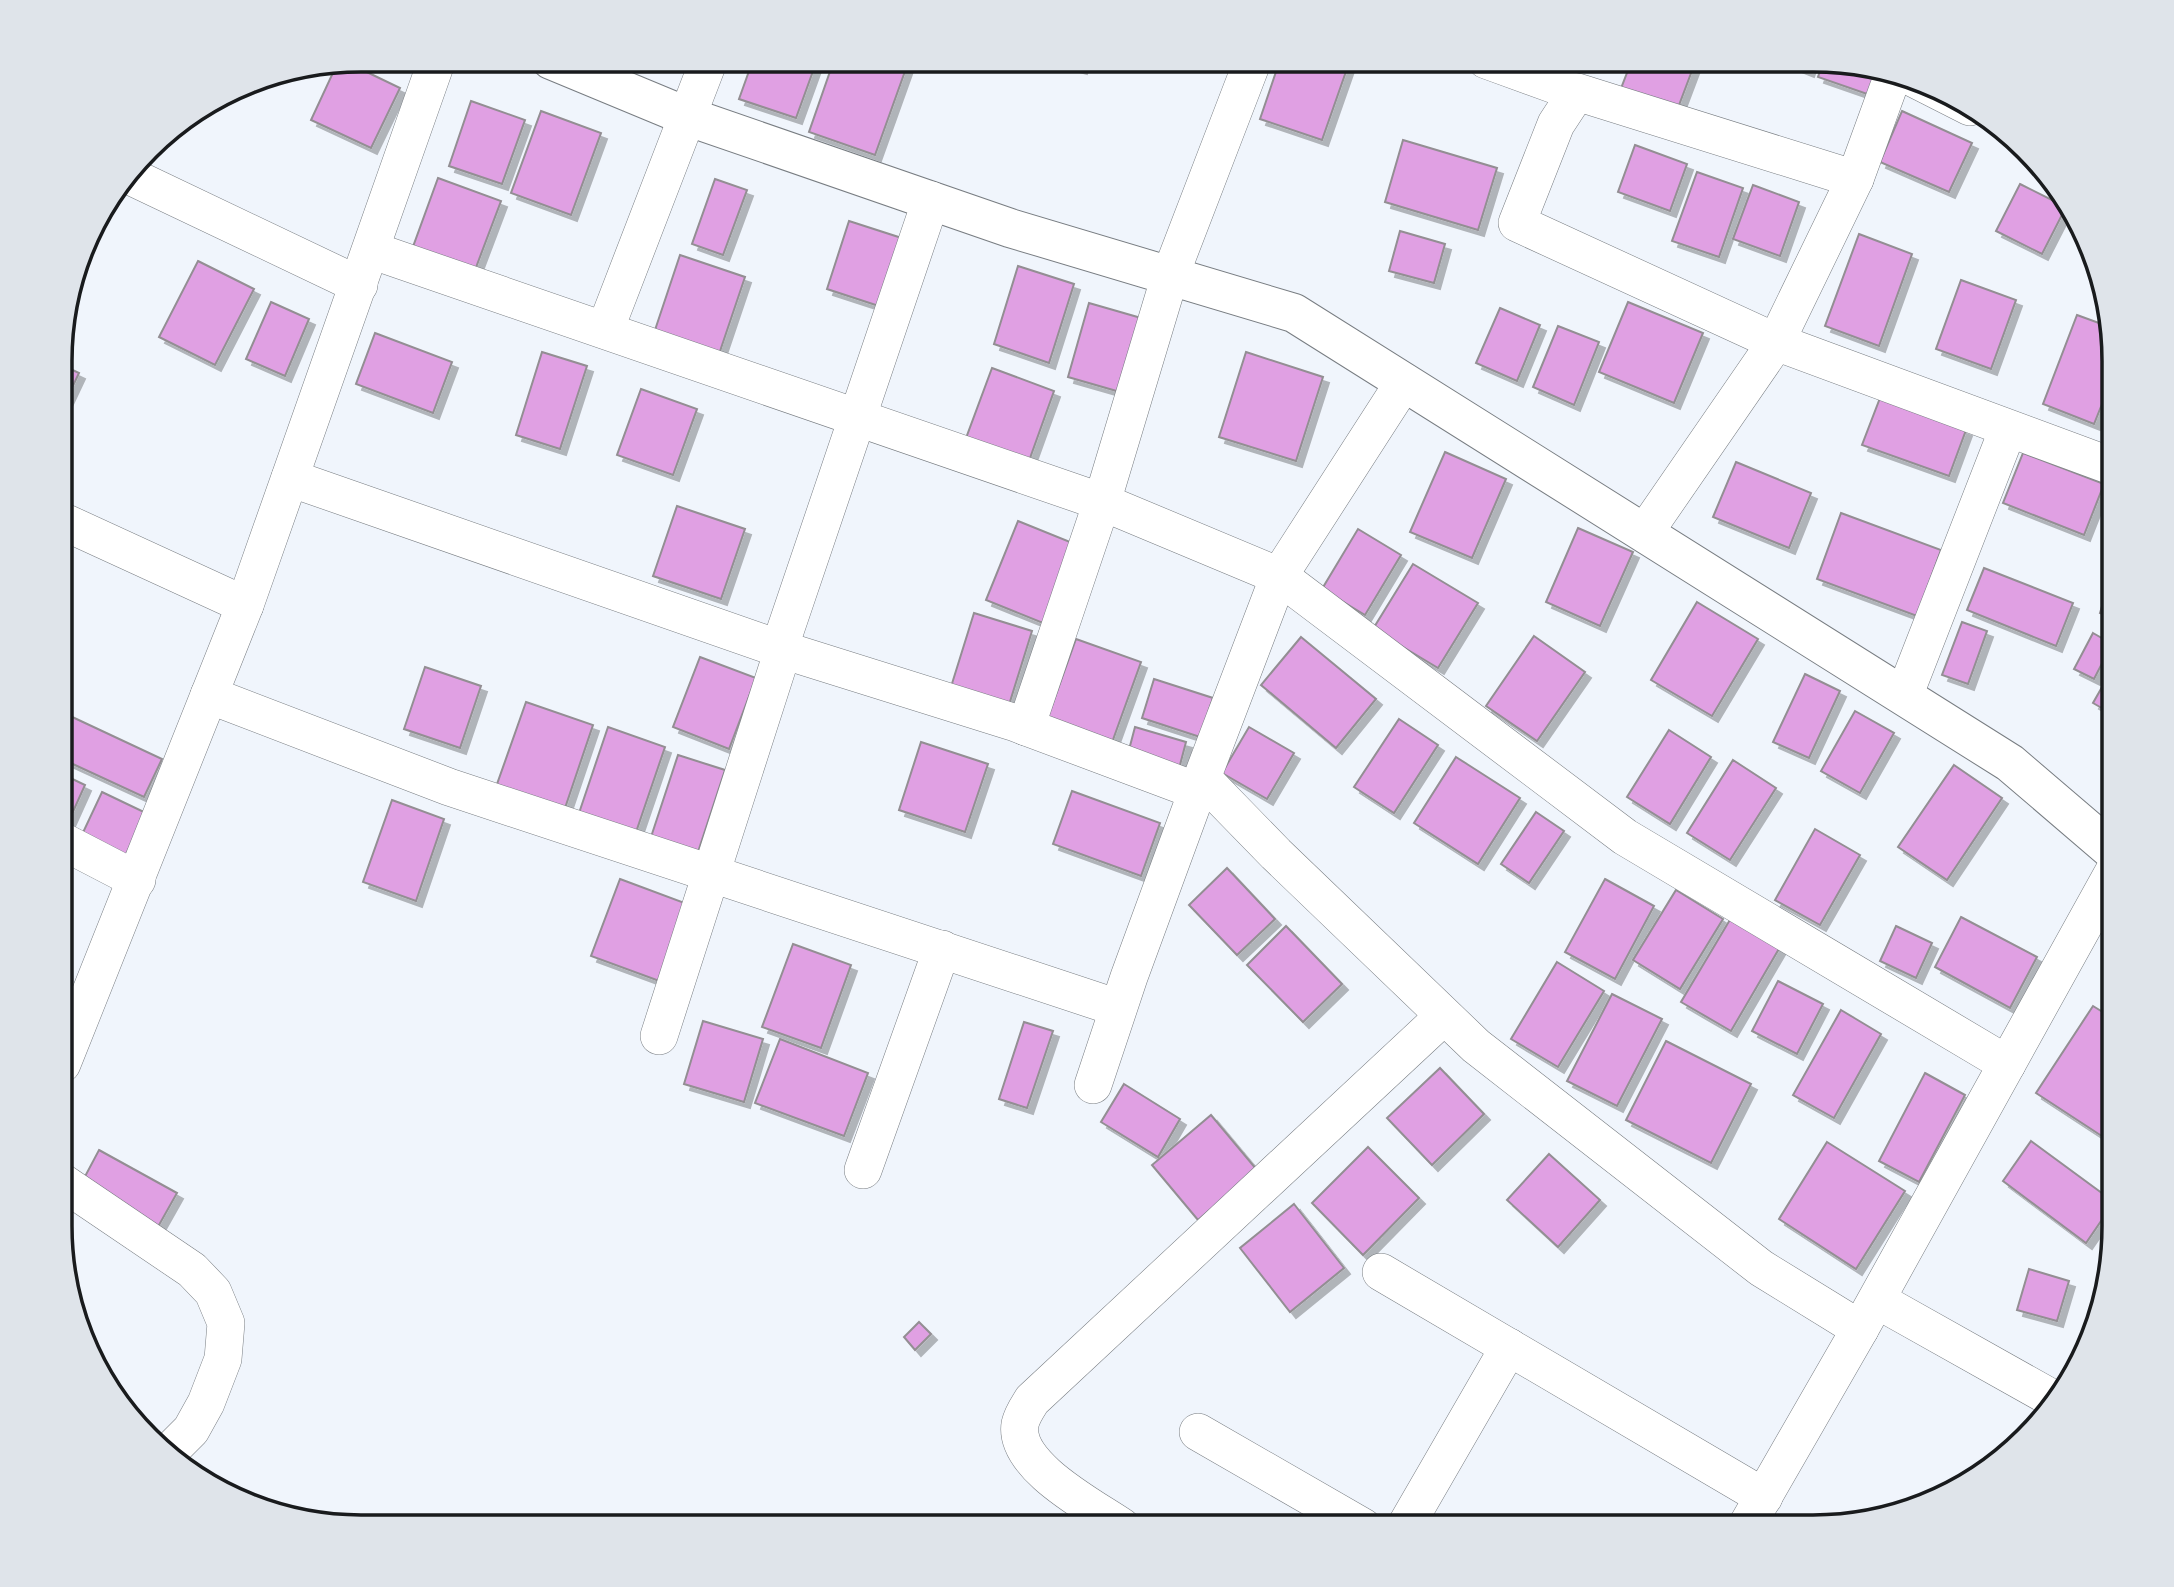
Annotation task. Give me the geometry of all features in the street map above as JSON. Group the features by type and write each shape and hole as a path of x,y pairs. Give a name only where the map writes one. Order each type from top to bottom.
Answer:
{"street":[{"path":"72,1039 245,605 433,72"},
{"path":"580,72 686,116 1010,228 1294,313 2010,763 2102,842"},
{"path":"605,330 704,72"},
{"path":"1026,727 1102,502 1170,276 1248,72"},
{"path":"1519,72 1577,93 1855,179"},
{"path":"1645,532 1776,342 1855,179 1890,83"},
{"path":"1577,93 1556,124 1517,223 1776,342 2102,463"},
{"path":"136,179 359,285"},
{"path":"659,1037 781,649 931,200"},
{"path":"371,250 1102,502 1279,576 1625,837 2007,1064"},
{"path":"1093,1085 1118,1008 1279,576 1404,382"},
{"path":"1905,696 2008,429"},
{"path":"290,478 781,649 1200,785 1476,1046 1761,1268 1869,1314 2047,1396"},
{"path":"72,526 245,605"},
{"path":"209,695 449,787 1118,1008"},
{"path":"72,846 137,880"},
{"path":"1381,1272 1509,1347 1755,1512 1869,1314 2102,893"},
{"path":"863,1170 942,949"},
{"path":"1105,1515 1045,1474 1032,1461 1022,1441 1020,1426 1024,1411 1032,1400 1444,1016"},
{"path":"72,1189 192,1270 213,1292 226,1323 223,1359 206,1403 191,1430 174,1447"},
{"path":"1412,1515 1509,1347"},
{"path":"1198,1433 1342,1515"}],"building":[{"path":"367,72 400,88 371,148 311,120 333,73"},
{"path":"749,72 813,72 796,118 739,99"},
{"path":"830,72 905,72 875,155 809,132"},
{"path":"1276,72 1346,72 1322,140 1260,119"},
{"path":"1549,72 1568,72 1567,77"},
{"path":"1627,72 1691,72 1676,113 1620,91"},
{"path":"1820,72 1832,72 1876,79 1870,95 1818,77"},
{"path":"471,101 525,120 502,184 449,166"},
{"path":"541,111 601,133 571,215 511,193"},
{"path":"1902,111 1972,143 1949,192 1880,162"},
{"path":"1403,140 1497,168 1478,230 1385,202"},
{"path":"1635,145 1687,164 1670,211 1618,192"},
{"path":"1697,172 1743,188 1719,257 1672,241"},
{"path":"438,178 501,201 472,278 410,255"},
{"path":"715,179 747,190 723,255 692,244"},
{"path":"2020,184 2055,201 2063,214 2042,254 1996,231"},
{"path":"1753,185 1799,202 1780,256 1733,239"},
{"path":"849,221 914,242 891,310 827,289"},
{"path":"1400,231 1445,244 1434,283 1389,271"},
{"path":"1859,234 1912,254 1879,346 1825,326"},
{"path":"680,255 745,277 716,363 651,342"},
{"path":"198,261 254,289 215,365 159,337"},
{"path":"1018,266 1074,284 1049,363 994,344"},
{"path":"1961,280 2016,300 1991,369 1936,349"},
{"path":"271,302 309,319 285,376 246,359"},
{"path":"1628,302 1703,333 1674,403 1599,372"},
{"path":"1089,303 1148,320 1127,394 1068,377"},
{"path":"1500,308 1540,325 1517,381 1476,363"},
{"path":"2077,315 2100,323 2102,404 2094,424 2043,404"},
{"path":"1558,326 1599,342 1574,405 1533,387"},
{"path":"375,333 452,362 433,413 356,384"},
{"path":"542,352 587,366 560,449 516,435"},
{"path":"1246,352 1323,377 1296,461 1219,437"},
{"path":"992,368 1054,391 1025,472 962,449"},
{"path":"72,370 79,373 72,388"},
{"path":"641,389 697,409 673,475 617,455"},
{"path":"1880,398 1966,430 1949,476 1862,445"},
{"path":"1445,452 1506,479 1472,558 1410,532"},
{"path":"2023,453 2102,483 2084,535 2003,503"},
{"path":"1736,462 1811,493 1789,548 1713,517"},
{"path":"677,506 745,529 721,599 653,576"},
{"path":"1841,513 1941,550 1917,616 1817,579"},
{"path":"1018,521 1080,546 1048,625 986,600"},
{"path":"1578,528 1633,552 1600,626 1546,602"},
{"path":"1358,529 1401,555 1365,615 1322,589"},
{"path":"1413,564 1478,603 1438,668 1373,629"},
{"path":"1984,568 2073,603 2056,646 1967,610"},
{"path":"1697,602 1758,639 1712,716 1651,680"},
{"path":"974,613 1032,631 1008,708 950,690"},
{"path":"1962,622 1987,631 1968,684 1942,675"},
{"path":"2093,633 2102,638 2102,663 2094,679 2074,669"},
{"path":"1534,636 1585,672 1537,741 1486,706"},
{"path":"1301,637 1376,699 1336,748 1261,685"},
{"path":"1076,639 1141,662 1110,748 1045,725"},
{"path":"700,657 756,678 729,749 673,727"},
{"path":"425,667 481,686 460,748 404,729"},
{"path":"1805,674 1840,691 1809,758 1773,742"},
{"path":"1154,679 1213,698 1200,737 1142,718"},
{"path":"2102,687 2102,708 2093,703"},
{"path":"526,702 593,725 564,811 496,787"},
{"path":"1855,711 1894,733 1860,793 1821,771"},
{"path":"72,717 162,759 144,797 72,764"},
{"path":"1399,719 1438,745 1394,813 1354,787"},
{"path":"608,727 665,747 634,838 577,819"},
{"path":"1135,727 1186,742 1176,780 1125,765"},
{"path":"1249,727 1294,753 1267,799 1222,773"},
{"path":"1669,730 1711,757 1670,824 1627,797"},
{"path":"921,742 988,764 965,832 899,810"},
{"path":"678,755 725,770 697,855 650,840"},
{"path":"1456,757 1520,798 1478,864 1414,823"},
{"path":"1733,760 1776,788 1730,860 1687,833"},
{"path":"1954,765 2002,798 1947,880 1898,847"},
{"path":"72,779 85,785 72,814"},
{"path":"1072,791 1160,823 1141,876 1053,844"},
{"path":"102,792 146,813 123,861 79,841"},
{"path":"392,800 444,819 416,901 363,882"},
{"path":"1536,812 1564,831 1529,883 1501,864"},
{"path":"1815,829 1860,855 1820,925 1775,900"},
{"path":"1227,868 1275,919 1237,955 1189,905"},
{"path":"620,879 690,905 662,982 591,956"},
{"path":"1605,879 1654,906 1615,979 1565,952"},
{"path":"1676,890 1723,919 1680,989 1633,960"},
{"path":"1961,917 2037,957 2010,1008 1935,967"},
{"path":"1731,918 1780,947 1731,1031 1681,1002"},
{"path":"1286,926 1342,984 1303,1022 1247,965"},
{"path":"1896,926 1932,943 1916,978 1880,961"},
{"path":"793,944 851,965 821,1048 762,1027"},
{"path":"1557,962 1604,991 1558,1067 1511,1039"},
{"path":"1778,981 1823,1004 1797,1054 1752,1031"},
{"path":"1612,994 1662,1019 1617,1106 1567,1081"},
{"path":"2093,1006 2102,1012 2102,1136 2036,1093"},
{"path":"1841,1010 1881,1034 1834,1118 1793,1095"},
{"path":"703,1021 763,1039 744,1102 684,1084"},
{"path":"1024,1022 1053,1031 1027,1108 999,1099"},
{"path":"780,1039 868,1073 844,1136 755,1103"},
{"path":"1666,1041 1751,1084 1711,1163 1626,1120"},
{"path":"1440,1068 1484,1114 1432,1165 1387,1118"},
{"path":"1925,1073 1965,1095 1919,1182 1879,1161"},
{"path":"1124,1084 1180,1119 1158,1157 1101,1122"},
{"path":"1211,1115 1257,1170 1198,1220 1152,1165"},
{"path":"2031,1141 2102,1193 2102,1220 2086,1243 2003,1181"},
{"path":"1827,1142 1905,1191 1856,1269 1779,1219"},
{"path":"1368,1147 1419,1198 1363,1255 1312,1203"},
{"path":"99,1150 177,1193 150,1241 73,1199"},
{"path":"1549,1154 1600,1200 1558,1247 1507,1200"},
{"path":"1294,1204 1344,1268 1290,1312 1240,1248"},
{"path":"2029,1269 2069,1281 2057,1321 2017,1310"},
{"path":"919,1322 931,1334 915,1350 904,1337"}]}
